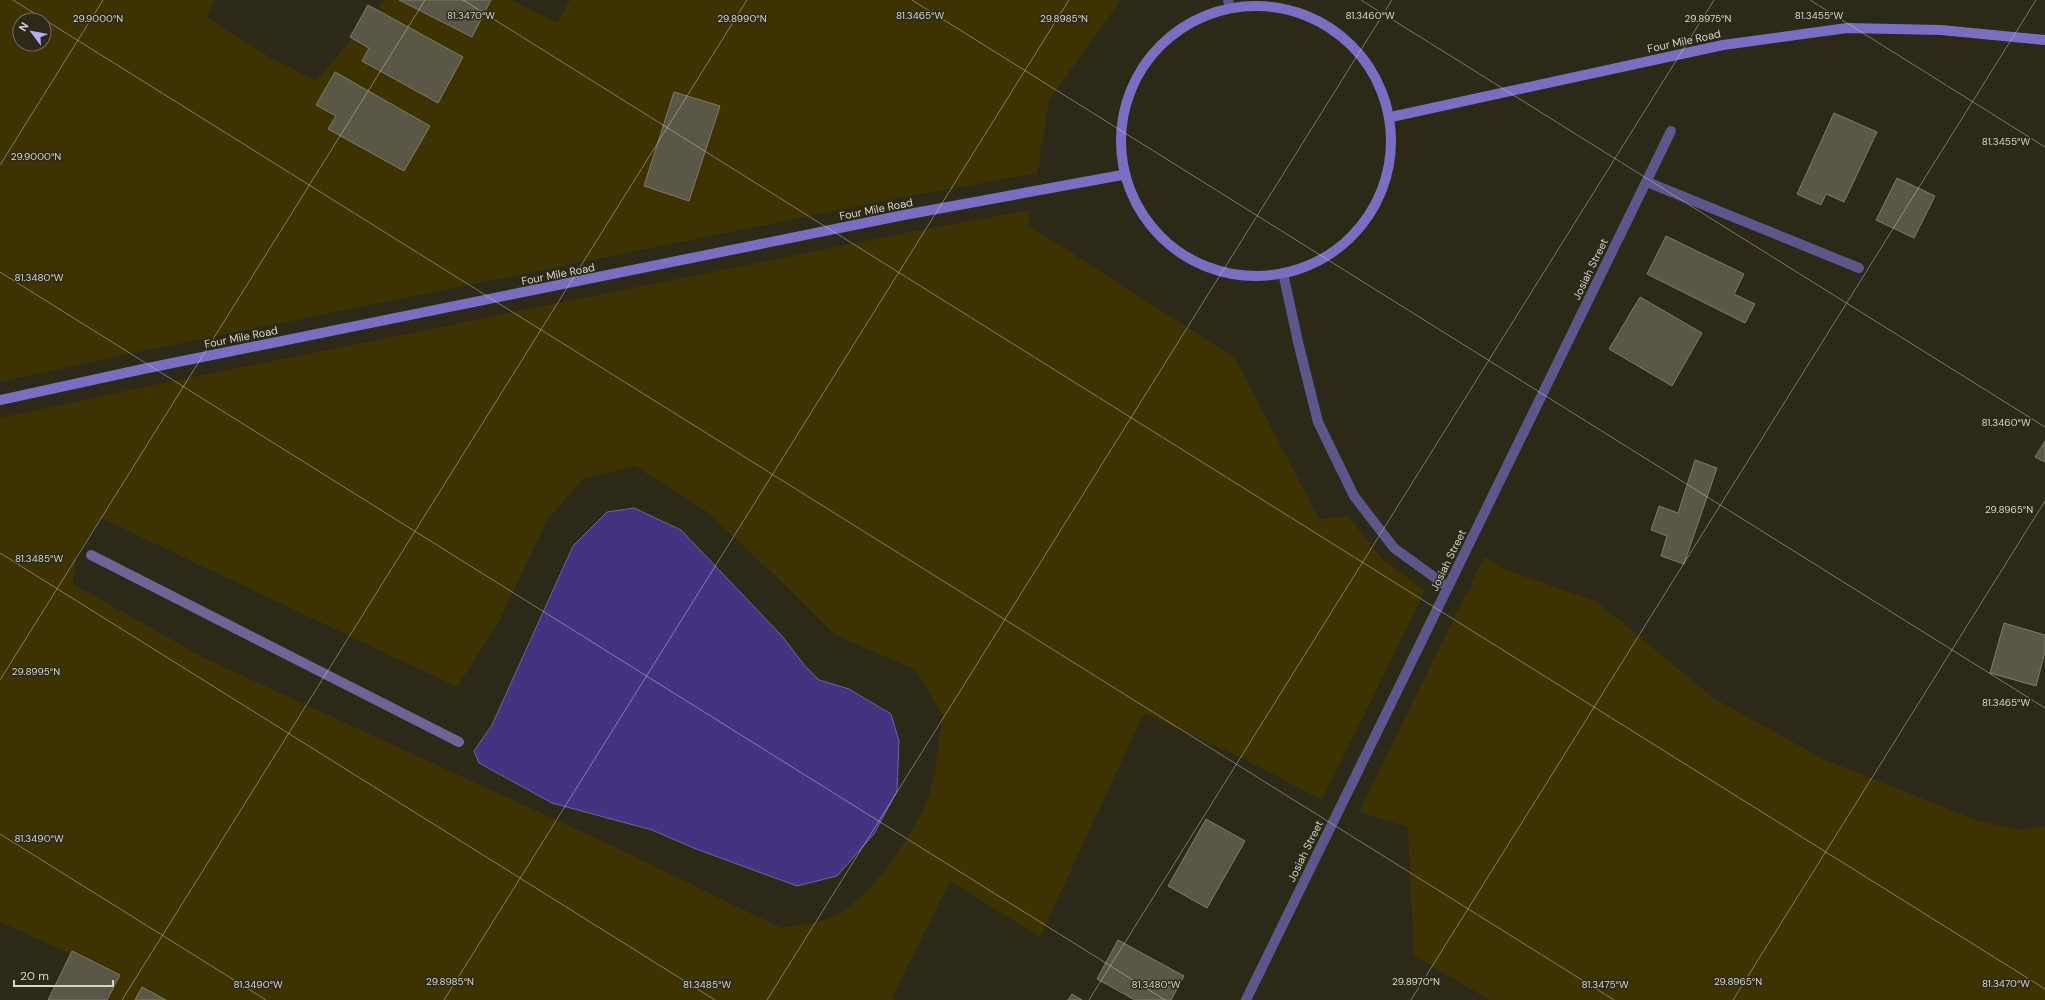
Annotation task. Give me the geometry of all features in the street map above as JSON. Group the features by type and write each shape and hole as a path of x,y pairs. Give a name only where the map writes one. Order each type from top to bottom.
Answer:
{"main road":[{"path":"1229,4 1263,4 1291,11 1332,28 1353,47 1371,69 1384,95 1391,117 1394,138 1392,174 1372,212 1353,235 1333,252 1305,267 1283,273 1252,277 1221,272 1182,254 1155,230 1135,204 1122,175 1120,156 1121,118 1134,81 1158,48 1196,19 1229,4"},
{"name":"Four Mile Road","path":"1391,117 1723,45 1846,28 1941,30 2040,39"},
{"name":"Four Mile Road","path":"0,400 151,367 904,215 1122,175"}],"street":[{"name":"Josiah Street","path":"1246,1000 1671,131"},
{"path":"1646,182 1859,268"},
{"path":"1283,273 1318,422 1354,496 1394,548 1448,588"}],"shaded area":[{"path":"0,0 215,0 206,17 271,58 316,81 385,0 511,0 557,23 570,0 1121,0 1049,100 1037,173 899,198 137,352 0,382"},
{"path":"1030,210 1028,225 1235,358 1319,519 1348,516 1380,557 1425,591 1322,800 1244,759 1144,713 1040,937 950,881 892,997 897,1000 62,1000 82,959 0,922 0,418 149,386 910,232","holes":["635,466 706,511 786,586 835,635 916,670 943,716 932,785 918,821 894,859 879,877 849,907 828,919 781,928 604,842 204,658 73,584 76,556 101,518 457,687 498,623 548,519 583,479"]},
{"path":"634,508 681,530 782,636 805,666 819,680 849,689 891,714 899,741 897,791 874,834 837,876 797,886 696,849 652,830 552,803 479,763 474,751 492,725 573,546 607,512"},
{"path":"1484,557 1508,571 1596,601 1715,699 1825,760 1976,820 2018,830 2045,826 2045,1000 1490,1000 1414,956 1408,827 1359,812 1464,598 1473,586 1471,584"}],"building":[{"path":"399,0 491,0 472,37"},
{"path":"368,5 463,57 438,103 362,61 369,48 350,37"},
{"path":"335,72 430,126 404,171 328,129 336,116 316,105"},
{"path":"674,92 720,106 689,201 644,186"},
{"path":"1834,113 1877,132 1844,202 1826,194 1821,205 1797,194"},
{"path":"1897,178 1935,196 1914,238 1876,220"},
{"path":"1666,236 1744,274 1734,294 1755,304 1745,323 1647,274"},
{"path":"1640,297 1702,333 1672,386 1609,349"},
{"path":"2045,441 2045,462 2035,457"},
{"path":"1695,460 1717,468 1684,564 1661,556 1667,536 1651,530 1659,506 1678,513"},
{"path":"2004,623 2045,635 2045,652 2036,686 1990,673"},
{"path":"1206,819 1245,841 1207,908 1168,886"},
{"path":"1118,940 1184,976 1171,1000 1135,1000 1097,979"},
{"path":"72,951 120,975 107,1000 48,1000"},
{"path":"142,987 166,1000 135,1000"},
{"path":"1072,994 1082,1000 1068,1000"}],"waterway":[{"path":"91,555 459,742"}]}
